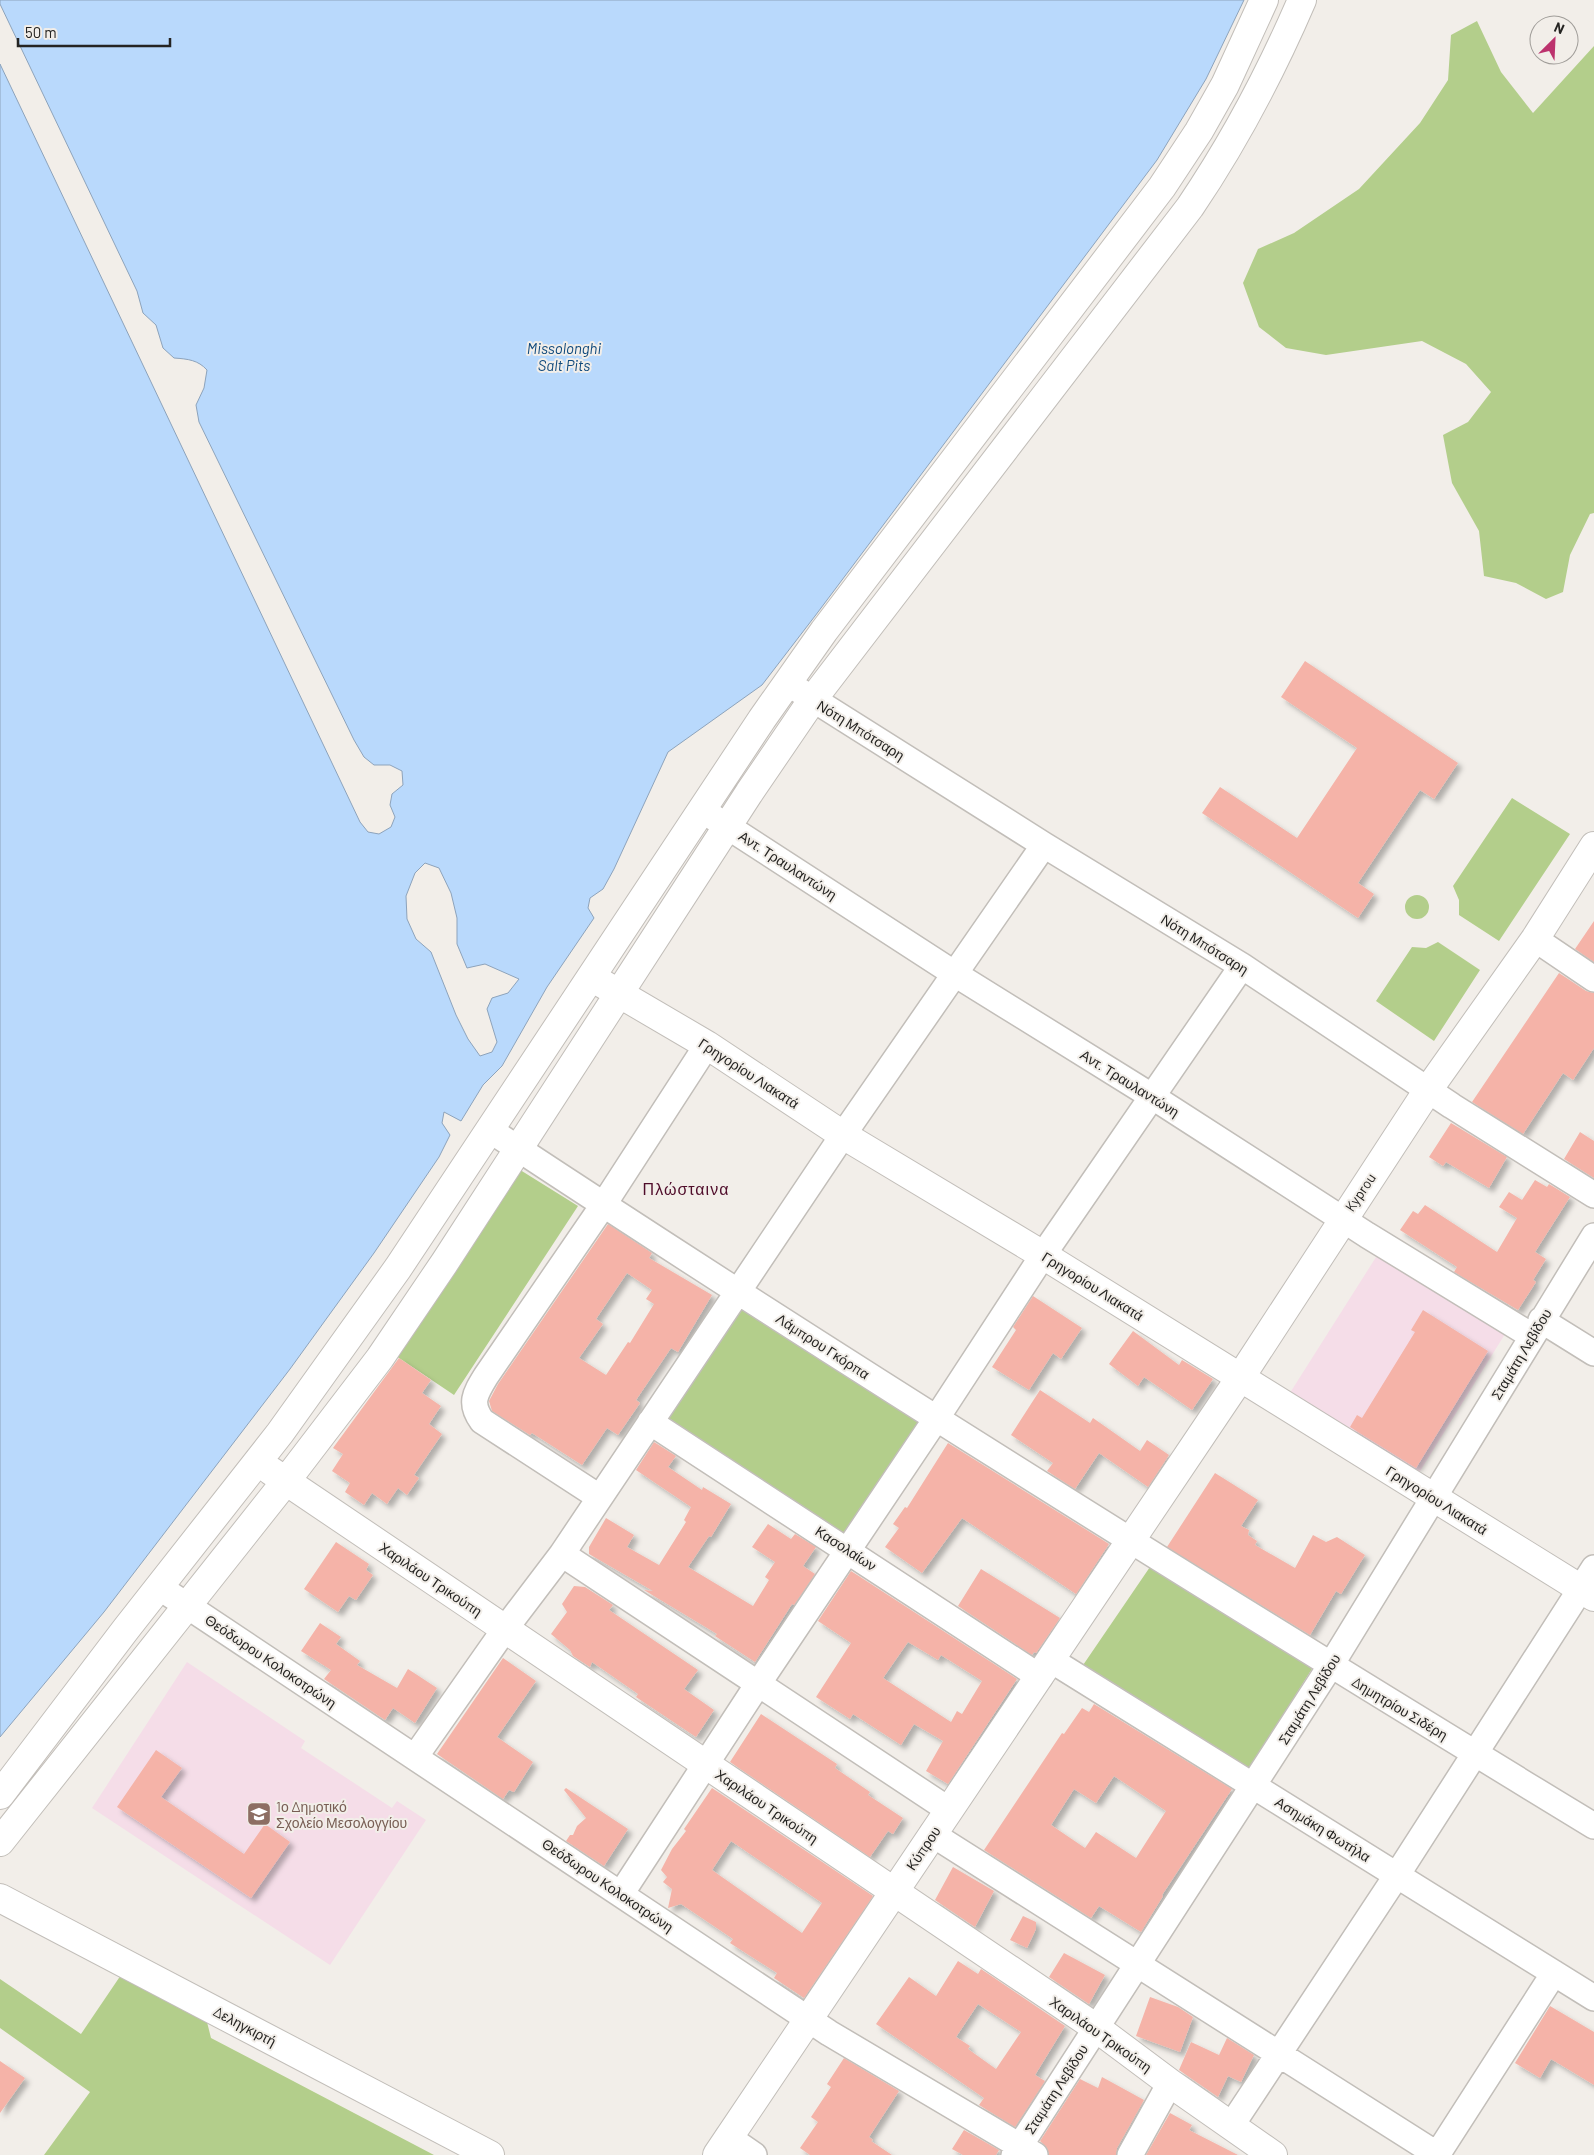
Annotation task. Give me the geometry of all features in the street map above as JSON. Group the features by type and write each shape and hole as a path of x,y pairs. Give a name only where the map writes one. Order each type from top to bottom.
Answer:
{"street":[{"path":"0,1795 328,1368 388,1284 762,719 789,684 824,631 1162,187 1199,131 1226,85 1264,0"},
{"path":"0,1842 286,1481 380,1358 445,1262 813,698 1190,207 1225,153 1263,83 1302,0"},
{"name":"Νότη Μπότσαρη","path":"789,684 1044,845 1242,966 1428,1090 1594,1195"},
{"name":"Αντ. Τραυλαντώνη","path":"702,810 955,974 1154,1097 1342,1219 1537,1328 1594,1353"},
{"path":"415,1756 504,1628 562,1554 843,1135 1044,845"},
{"name":"Kyprou","path":"1130,1541 1240,1378 1342,1219 1428,1090 1535,939 1594,846"},
{"path":"1566,890 1594,870"},
{"path":"1535,939 1594,979"},
{"path":"621,1894 1043,1255 1154,1097 1242,966"},
{"name":"Γρηγορίου Λιακατά","path":"591,977 707,1045 843,1135 1043,1255 1433,1498 1590,1585"},
{"path":"599,1498 482,1421 476,1412 474,1399 486,1376 604,1204 707,1045"},
{"name":"Λάμπρου Γκόρπα","path":"490,1130 936,1419 1130,1541"},
{"name":"Σταμάτη Λεβίδου","path":"1023,2152 1095,2027 1254,1786 1331,1665 1594,1236"},
{"name":"Κασολαίων","path":"650,1422 848,1549 1046,1669"},
{"name":"Χαριλάου Τρικούπη","path":"257,1462 1095,2027 1231,2126 1258,2151"},
{"name":"Δημητρίου Σιδέρη","path":"1130,1541 1594,1826"},
{"name":"Κύπρου","path":"722,2146 932,1834 1046,1669 1130,1541"},
{"path":"562,1554 950,1810"},
{"path":"1231,2126 1475,1754 1590,1585"},
{"name":"Θεόδωρου Κολοκοτρώνη","path":"159,1587 828,2032 1023,2152"},
{"name":"Ασημάκη Φωτήλα","path":"1046,1669 1254,1786 1594,1998"},
{"path":"932,1834 1438,2155 1554,1973"},
{"name":"Δεληγκιρτή","path":"0,1898 490,2155"},
{"path":"1130,2155 1170,2083"},
{"path":"722,2146 754,2155"}],"shaded area":[{"path":"1378,1254 1505,1334 1417,1476 1288,1396"},
{"name":"1ο Δημοτικό Σχολείο Μεσολογγίου","path":"187,1662 305,1741 301,1748 392,1808 397,1801 426,1820 330,1965 92,1808"}],"green space":[{"path":"1477,21 1501,72 1533,113 1577,65 1579,65 1579,62 1594,46 1594,513 1590,514 1570,555 1563,592 1546,599 1516,583 1484,576 1479,531 1452,483 1443,435 1468,422 1491,392 1466,364 1422,341 1326,355 1286,348 1259,327 1243,283 1258,249 1294,233 1359,189 1420,123 1448,80 1451,35"},
{"path":"1512,798 1570,834 1499,941 1459,915 1459,900 1453,886"},
{"path":"1417,895 1426,898 1429,907 1426,916 1417,919 1408,916 1405,907 1408,898"},
{"path":"1438,942 1480,970 1434,1041 1376,1001 1412,947 1426,948"},
{"path":"517,1168 578,1206 454,1395 396,1356"},
{"path":"741,1306 920,1422 844,1534 667,1417"},
{"path":"1152,1564 1315,1664 1246,1774 1079,1671"},
{"path":"123,1972 206,2018 211,2038 434,2155 44,2155 90,2092 0,2028 0,1979 81,2034"}],"water":[{"name":"Missolonghi Salt Pits","path":"0,0 1244,0 1206,79 1157,160 815,616 762,685 668,752 614,869 603,889 590,898 588,908 594,918 547,987 502,1066 483,1085 461,1121 444,1112 442,1123 450,1135 439,1157 374,1253 290,1369 104,1612 0,1737 0,64 360,822 368,832 379,834 391,827 395,817 390,805 392,794 403,785 402,771 390,765 374,765 364,757 354,740 199,422 196,405 204,388 207,370 200,364 192,361 174,358 163,348 156,325 143,313 137,291 0,4","holes":["425,863 439,868 451,893 457,918 457,944 467,968 485,964 519,979 508,993 492,998 487,1009 497,1042 492,1052 480,1056 468,1039 456,1015 431,952 416,939 407,919 406,896 415,873"]}],"building":[{"path":"1305,661 1458,763 1434,799 1420,790 1358,883 1374,894 1358,918 1202,813 1220,787 1297,838 1357,748 1281,697"},
{"path":"1594,921 1594,962 1575,949"},
{"path":"1559,973 1586,991 1594,993 1594,1048 1573,1080 1563,1073 1523,1134 1472,1102"},
{"path":"1451,1123 1507,1157 1489,1188 1446,1162 1443,1166 1429,1157"},
{"path":"1580,1132 1594,1141 1594,1178 1564,1159"},
{"path":"1535,1180 1547,1187 1549,1184 1570,1197 1535,1252 1546,1259 1533,1280 1536,1282 1518,1310 1454,1272 1457,1267 1400,1230 1413,1211 1418,1214 1425,1205 1497,1252 1517,1218 1499,1207 1509,1192 1522,1200"},
{"path":"608,1224 652,1253 649,1258 712,1295 678,1352 671,1348 636,1400 640,1403 618,1435 607,1428 582,1465 532,1433 530,1435 492,1411 489,1401 498,1384","holes":["627,1273 652,1290 646,1299 654,1304 630,1343 628,1342 606,1375 579,1358 603,1324 596,1319"]},
{"path":"1033,1296 1082,1328 1061,1359 1053,1353 1029,1390 992,1367 1016,1330 1013,1327"},
{"path":"1423,1310 1488,1351 1416,1468 1350,1427 1357,1415 1362,1418 1415,1332 1411,1330"},
{"path":"1133,1331 1179,1365 1182,1360 1213,1379 1192,1410 1144,1377 1138,1386 1109,1364"},
{"path":"399,1358 431,1380 422,1393 441,1406 429,1424 442,1434 414,1475 419,1478 407,1495 398,1488 387,1504 372,1493 364,1505 345,1492 350,1483 332,1471 343,1454 333,1448"},
{"path":"1040,1390 1090,1423 1093,1418 1140,1451 1147,1440 1169,1455 1148,1487 1099,1453 1075,1489 1047,1471 1053,1463 1011,1435"},
{"path":"654,1442 676,1456 668,1467 702,1490 703,1487 731,1504 711,1537 709,1536 688,1567 753,1606 769,1580 765,1577 775,1562 752,1547 768,1524 791,1539 795,1534 816,1547 803,1566 815,1574 794,1605 792,1604 755,1662 715,1636 717,1634 644,1590 653,1591 589,1554 589,1547 606,1518 634,1535 627,1547 659,1565 686,1522 684,1520 691,1507 636,1470"},
{"path":"948,1443 1109,1544 1076,1594 962,1518 922,1573 885,1547 899,1528 893,1524 905,1507 907,1508"},
{"path":"1215,1473 1258,1500 1241,1526 1249,1530 1248,1535 1257,1541 1255,1545 1295,1568 1313,1535 1326,1542 1337,1537 1365,1555 1341,1594 1336,1591 1310,1635 1167,1547"},
{"path":"336,1542 369,1564 366,1570 373,1575 356,1600 349,1596 338,1612 304,1589"},
{"path":"981,1569 1060,1618 1036,1653 1034,1652 1032,1655 958,1606"},
{"path":"851,1571 1017,1679 948,1784 926,1771 943,1741 914,1724 901,1745 853,1714 850,1719 816,1697 851,1643 818,1621","holes":["908,1642 938,1660 941,1655 982,1681 962,1714 957,1711 951,1722 883,1678"]},
{"path":"574,1586 585,1587 613,1605 609,1610 698,1670 684,1689 714,1710 696,1737 636,1697 638,1694 592,1662 590,1667 573,1656 570,1650 551,1634 567,1612 562,1604"},
{"path":"320,1623 341,1637 336,1644 360,1661 357,1665 397,1688 408,1669 437,1688 415,1723 393,1708 385,1720 324,1679 331,1670 301,1651"},
{"path":"503,1658 536,1681 497,1737 533,1762 514,1792 509,1790 503,1799 437,1754"},
{"path":"1094,1704 1232,1789 1162,1895 1141,1932 1099,1906 1091,1918 984,1850 1062,1733 1064,1734 1082,1708 1089,1712","holes":["1114,1776 1166,1811 1136,1858 1096,1832 1085,1848 1051,1825 1074,1789 1096,1803"]},
{"path":"761,1714 837,1764 835,1768 870,1792 868,1795 903,1818 893,1834 888,1831 870,1857 730,1762"},
{"path":"156,1750 182,1768 161,1797 244,1854 265,1824 290,1842 251,1898 117,1807"},
{"path":"566,1788 628,1829 604,1866 566,1841 570,1835 573,1835 577,1826 586,1818 564,1790"},
{"path":"712,1788 873,1896 804,1998 774,1978 777,1973 730,1943 733,1939 681,1904 668,1908 672,1889 663,1882 667,1877 661,1870 672,1849 686,1831 684,1829","holes":["731,1841 822,1903 802,1933 712,1870"]},
{"path":"953,1867 994,1891 975,1927 935,1900"},
{"path":"1023,1916 1036,1922 1036,1929 1027,1948 1010,1940"},
{"path":"1064,1953 1105,1975 1089,2004 1049,1977"},
{"path":"958,1961 978,1974 981,1969 1065,2026 1035,2075 1045,2081 1015,2127 979,2105 984,2098 876,2024 909,1977 936,1996","holes":["978,2004 1021,2032 996,2069 968,2049 970,2046 956,2037"]},
{"path":"1150,1997 1178,2007 1193,2017 1180,2052 1136,2036"},
{"path":"1550,2006 1594,2032 1594,2085 1551,2059 1540,2078 1515,2063"},
{"path":"1227,2038 1254,2055 1241,2082 1228,2076 1218,2097 1179,2070 1191,2042 1219,2055"},
{"path":"844,2058 899,2091 869,2137 873,2140 871,2141 892,2155 810,2155 800,2148 818,2122 811,2117 831,2087 827,2084"},
{"path":"0,2061 25,2078 0,2113"},
{"path":"1102,2077 1144,2100 1117,2148 1116,2155 1049,2155 1047,2148 1040,2141 1080,2079 1098,2088"},
{"path":"1170,2113 1192,2125 1189,2130 1238,2155 1146,2155"},
{"path":"964,2130 999,2150 996,2155 963,2155 952,2149"}],"place":[{"name":"1ο Δημοτικό Σχολείο Μεσολογγίου","path":"259,1814"}],"district":[{"name":"Πλώσταινα","path":"686,1188"}]}
